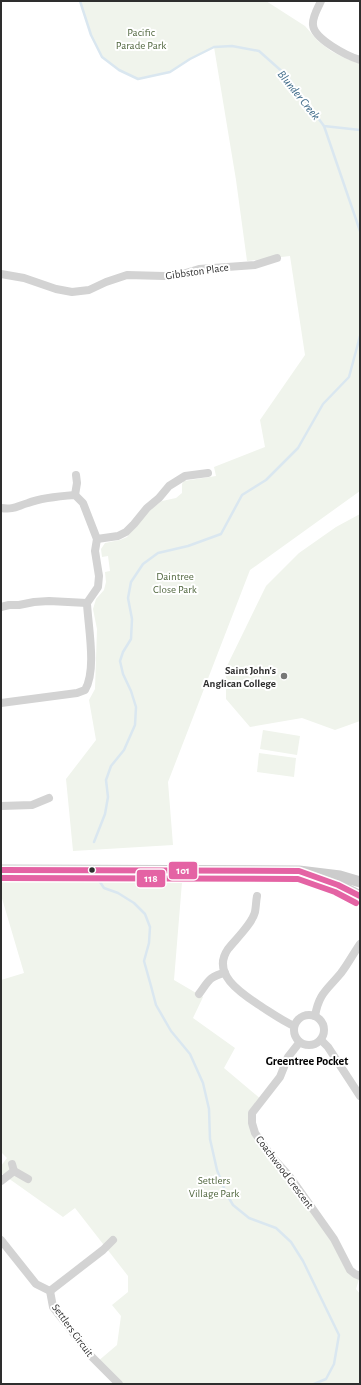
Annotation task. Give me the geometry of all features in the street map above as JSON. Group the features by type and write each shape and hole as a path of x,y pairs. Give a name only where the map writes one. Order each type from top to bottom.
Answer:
{"street":[{"path":"321,1 313,19 313,27 316,34 342,52 360,60"},
{"name":"Gibbston Place","path":"1,274 24,278 56,289 72,292 89,290 127,275 178,275 199,269 255,265 277,258"},
{"path":"97,539 118,536 126,532 146,508 159,498 169,486 185,476 208,473"},
{"path":"75,495 77,483 76,474"},
{"path":"1,703 77,693 85,690 90,678 90,631 87,603 98,587 99,576 95,551 97,539 83,503 75,495"},
{"path":"1,508 17,508 28,503 75,495"},
{"path":"1,607 49,601 87,603"},
{"path":"1,806 32,805 49,798"},
{"path":"1,870 299,871 340,876 360,882"},
{"path":"299,871 332,882 360,896"},
{"path":"257,896 255,913 240,937 228,950 224,960 225,973 233,986 244,995 294,1026"},
{"path":"314,1016 318,1002 327,988 341,973 358,947 360,939"},
{"path":"199,994 210,978 215,975 225,973"},
{"path":"307,1014 314,1016 322,1022 324,1033 321,1040 314,1045 308,1046 299,1043 294,1034 294,1026 300,1017 307,1014"},
{"path":"321,1040 328,1046 360,1096"},
{"name":"Coachwood Crescent","path":"299,1043 288,1056 280,1076 252,1113 252,1123 256,1133 272,1157 290,1177 334,1239 350,1270 360,1276"},
{"path":"1,1181 13,1167 28,1179"},
{"name":"Settlers Circuit","path":"1,1240 36,1284 50,1291 53,1307 91,1356 119,1384"},
{"path":"50,1291 103,1250 112,1240"}],"green space":[{"name":"Daintree Close Park","path":"80,1 266,1 305,26 318,41 331,51 360,64 360,491 250,570 168,782 173,845 73,851 66,779 96,740 89,700 95,689 97,629 93,609 96,599 104,590 106,582 105,572 110,571 108,556 102,557 101,549 105,543 127,537 147,512 162,501 176,498 182,493 182,484 184,481 216,476 214,467 265,447 260,420 305,355 290,256 247,261 236,180 214,47 190,59 170,72 138,79 119,70 102,57 91,35"},
{"path":"360,514 360,721 335,730 302,718 250,727 226,699 226,668 266,586 299,553 336,527"},
{"path":"263,730 300,736 297,755 260,749"},
{"path":"259,753 296,758 294,777 257,772"},
{"name":"Settlers Village Park","path":"183,870 174,980 203,997 193,1018 235,1048 224,1068 262,1100 252,1123 290,1177 350,1270 360,1276 356,1289 360,1294 360,1384 119,1384 97,1362 117,1345 121,1316 112,1305 128,1292 128,1276 75,1208 63,1217 1,1173 1,1166 7,1158 1,1152 1,980 24,973 1,895 1,875"}],"waterway":[{"name":"Blunder Creek","path":"80,1 91,35 102,57 119,70 138,79 170,72 190,59 214,47 232,46 259,51 286,75 324,126 360,130"},
{"path":"324,126 360,231"},
{"path":"94,842 105,814 108,797 106,780 111,766 124,750 135,725 136,707 131,691 123,674 120,661 123,652 131,639 132,619 128,598 131,582 143,564 158,553 188,546 221,534 242,495 266,480 298,448 323,404 349,377 360,336"},
{"path":"96,876 104,888 118,893 134,903 145,914 150,927 149,943 144,961 156,1005 171,1031 190,1054 203,1083 209,1109 210,1139 217,1170 226,1193 233,1205 249,1218 276,1228 291,1242 303,1261 339,1335 334,1364 326,1379 314,1384"}],"transit line":[{"name":"101","path":"1,870 299,871 338,885 360,896"},
{"name":"118","path":"1,878 298,879 335,892 356,903"}],"place":[{"name":"Saint John's Anglican College","path":"284,676"}],"district":[{"name":"Greentree Pocket","path":"307,1061"}],"park label":[{"name":"Pacific Parade Park","path":"141,38"}]}
